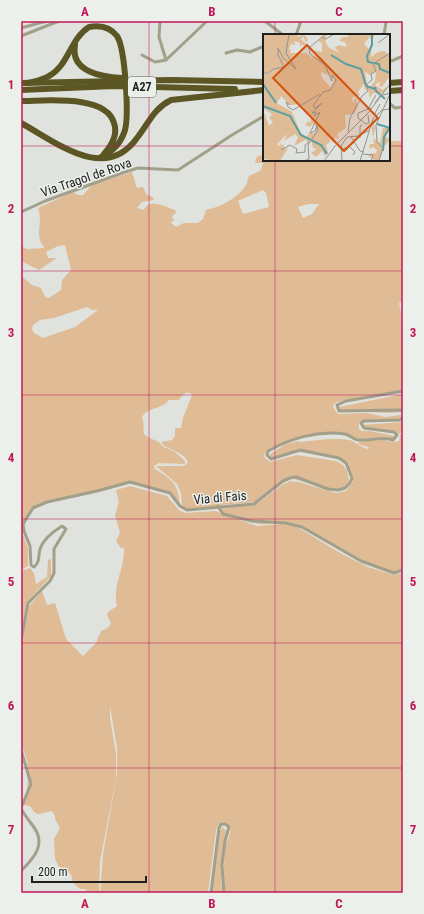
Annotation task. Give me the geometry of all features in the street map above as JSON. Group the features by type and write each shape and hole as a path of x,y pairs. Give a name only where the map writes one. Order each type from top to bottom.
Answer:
{"highway":[{"name":"A27","path":"28,83 44,79 57,71 63,64 77,40 89,27 101,26 112,31 121,45 126,97 126,122 124,133 112,151 98,159"},
{"name":"A27","path":"77,40 74,50 76,60 81,67 86,70 105,76 171,80"},
{"name":"A27","path":"21,83 171,80 263,82"},
{"path":"390,82 403,82"},
{"name":"A27","path":"21,90 114,86 263,90"},
{"name":"A27","path":"21,123 79,154 98,159 110,158 127,150 139,136 151,116 162,104 171,100 263,90"},
{"path":"390,91 403,90"},
{"path":"21,101 84,102 104,108 113,118 116,132 110,147 98,159"}],"street":[{"path":"21,28 47,21"},
{"path":"21,36 59,21"},
{"path":"160,21 159,37 166,60"},
{"path":"142,55 155,62 166,60 207,21"},
{"path":"265,21 282,34"},
{"path":"296,34 301,21"},
{"path":"384,34 385,21 403,21"},
{"path":"226,53 237,50 250,52 263,46"},
{"path":"390,62 403,56"},
{"path":"390,104 395,108 403,107"},
{"name":"Via Tragol de Rova","path":"21,212 45,201 138,168 178,170 263,117"},
{"path":"403,391 346,401 337,405 339,411 344,412 370,410 402,410 403,412"},
{"name":"Via di Fais","path":"21,641 28,603 50,581 54,573 54,549 66,529 62,526 45,540 40,550 37,564 34,567 31,566 30,546 23,524 33,508 47,502 98,492 130,482 170,493 180,506 187,510 218,506 254,504 282,481 290,478 296,478 328,489 338,490 345,488 350,483 350,471 346,463 340,458 300,450 271,459 267,455 268,451 297,437 329,434 347,434 359,440 374,437 393,440 397,436 394,432 364,428 361,426 361,423 364,421 400,420 403,418"},
{"path":"218,506 223,514 252,521 285,523 302,527 361,561 394,573 403,570"},
{"path":"21,750 31,784 21,808 35,827 40,838 39,848 33,858 21,871"},
{"path":"211,893 219,828 221,824 225,824 229,827 225,840 222,865 224,893"}],"shaded area":[{"path":"390,141 403,141 403,301 399,303 401,327 403,327 403,390 337,402 333,407 338,414 367,413 385,417 401,415 402,419 361,422 359,424 359,429 362,431 395,436 392,439 381,437 359,439 340,434 322,435 287,442 269,450 264,455 270,462 297,455 336,461 343,465 347,471 349,480 347,486 335,490 290,478 255,502 222,505 194,510 182,508 181,493 177,484 156,466 183,466 188,463 183,456 163,445 161,442 172,440 175,436 175,428 181,428 183,418 192,395 190,393 186,393 179,400 169,400 163,405 148,411 142,417 144,434 159,442 162,446 175,452 185,461 185,464 159,463 154,466 155,469 166,476 174,484 178,493 180,506 169,493 130,483 46,502 33,508 22,524 22,532 28,548 28,566 21,570 21,276 32,285 41,288 45,297 49,298 61,290 62,280 71,270 65,245 58,246 46,252 48,258 57,258 39,270 21,261 21,246 27,249 45,248 39,234 40,214 38,208 73,192 78,195 83,195 92,185 132,172 137,188 143,187 146,194 154,198 153,200 142,202 137,208 144,210 146,206 153,203 175,210 176,213 172,216 174,221 170,222 176,227 184,223 198,223 203,219 206,210 217,207 234,198 243,190 249,176 261,170 263,163 255,163 257,156 263,155 263,161 390,161","holes":["263,190 266,193 269,207 243,214 238,201","309,204 319,204 312,214 303,218 298,207","87,307 92,310 98,310 75,327 43,338 34,333 32,329 33,325 40,320 54,318"]},
{"path":"403,394 403,412 387,413 340,410 339,407"},
{"path":"403,422 403,432 398,434 395,431 363,428 362,425"},
{"path":"403,434 403,571 394,573 348,555 293,523 284,522 259,524 223,514 221,510 224,508 257,504 282,485 290,481 299,482 336,493 346,491 353,482 345,463 336,458 299,452 273,459 269,455 286,444 298,441 343,439 350,440 363,447 368,449 369,447 360,445 358,442 381,439 393,442 399,441 400,435"},
{"path":"130,486 167,496 179,510 185,513 215,511 257,526 281,524 299,528 342,554 368,567 394,575 403,573 403,893 225,893 224,857 230,833 230,826 223,822 218,825 216,830 208,893 100,893 103,854 117,774 117,748 110,706 110,718 116,754 116,779 100,861 99,893 89,893 85,889 80,889 73,883 71,874 59,867 55,859 54,839 60,828 55,816 52,811 38,814 34,812 30,806 24,805 27,790 28,767 27,760 21,746 21,650 29,606 42,591 47,605 55,603 66,639 83,656 96,643 101,631 108,628 111,623 107,615 108,612 117,606 116,591 124,556 124,548 121,548 116,541 120,533 115,515 119,502 116,490"},
{"path":"51,559 51,576 27,602 21,631 21,571 30,568 34,573 36,584 47,577 48,560"},
{"path":"223,827 226,831 221,871 222,893 212,893 220,831"}]}
